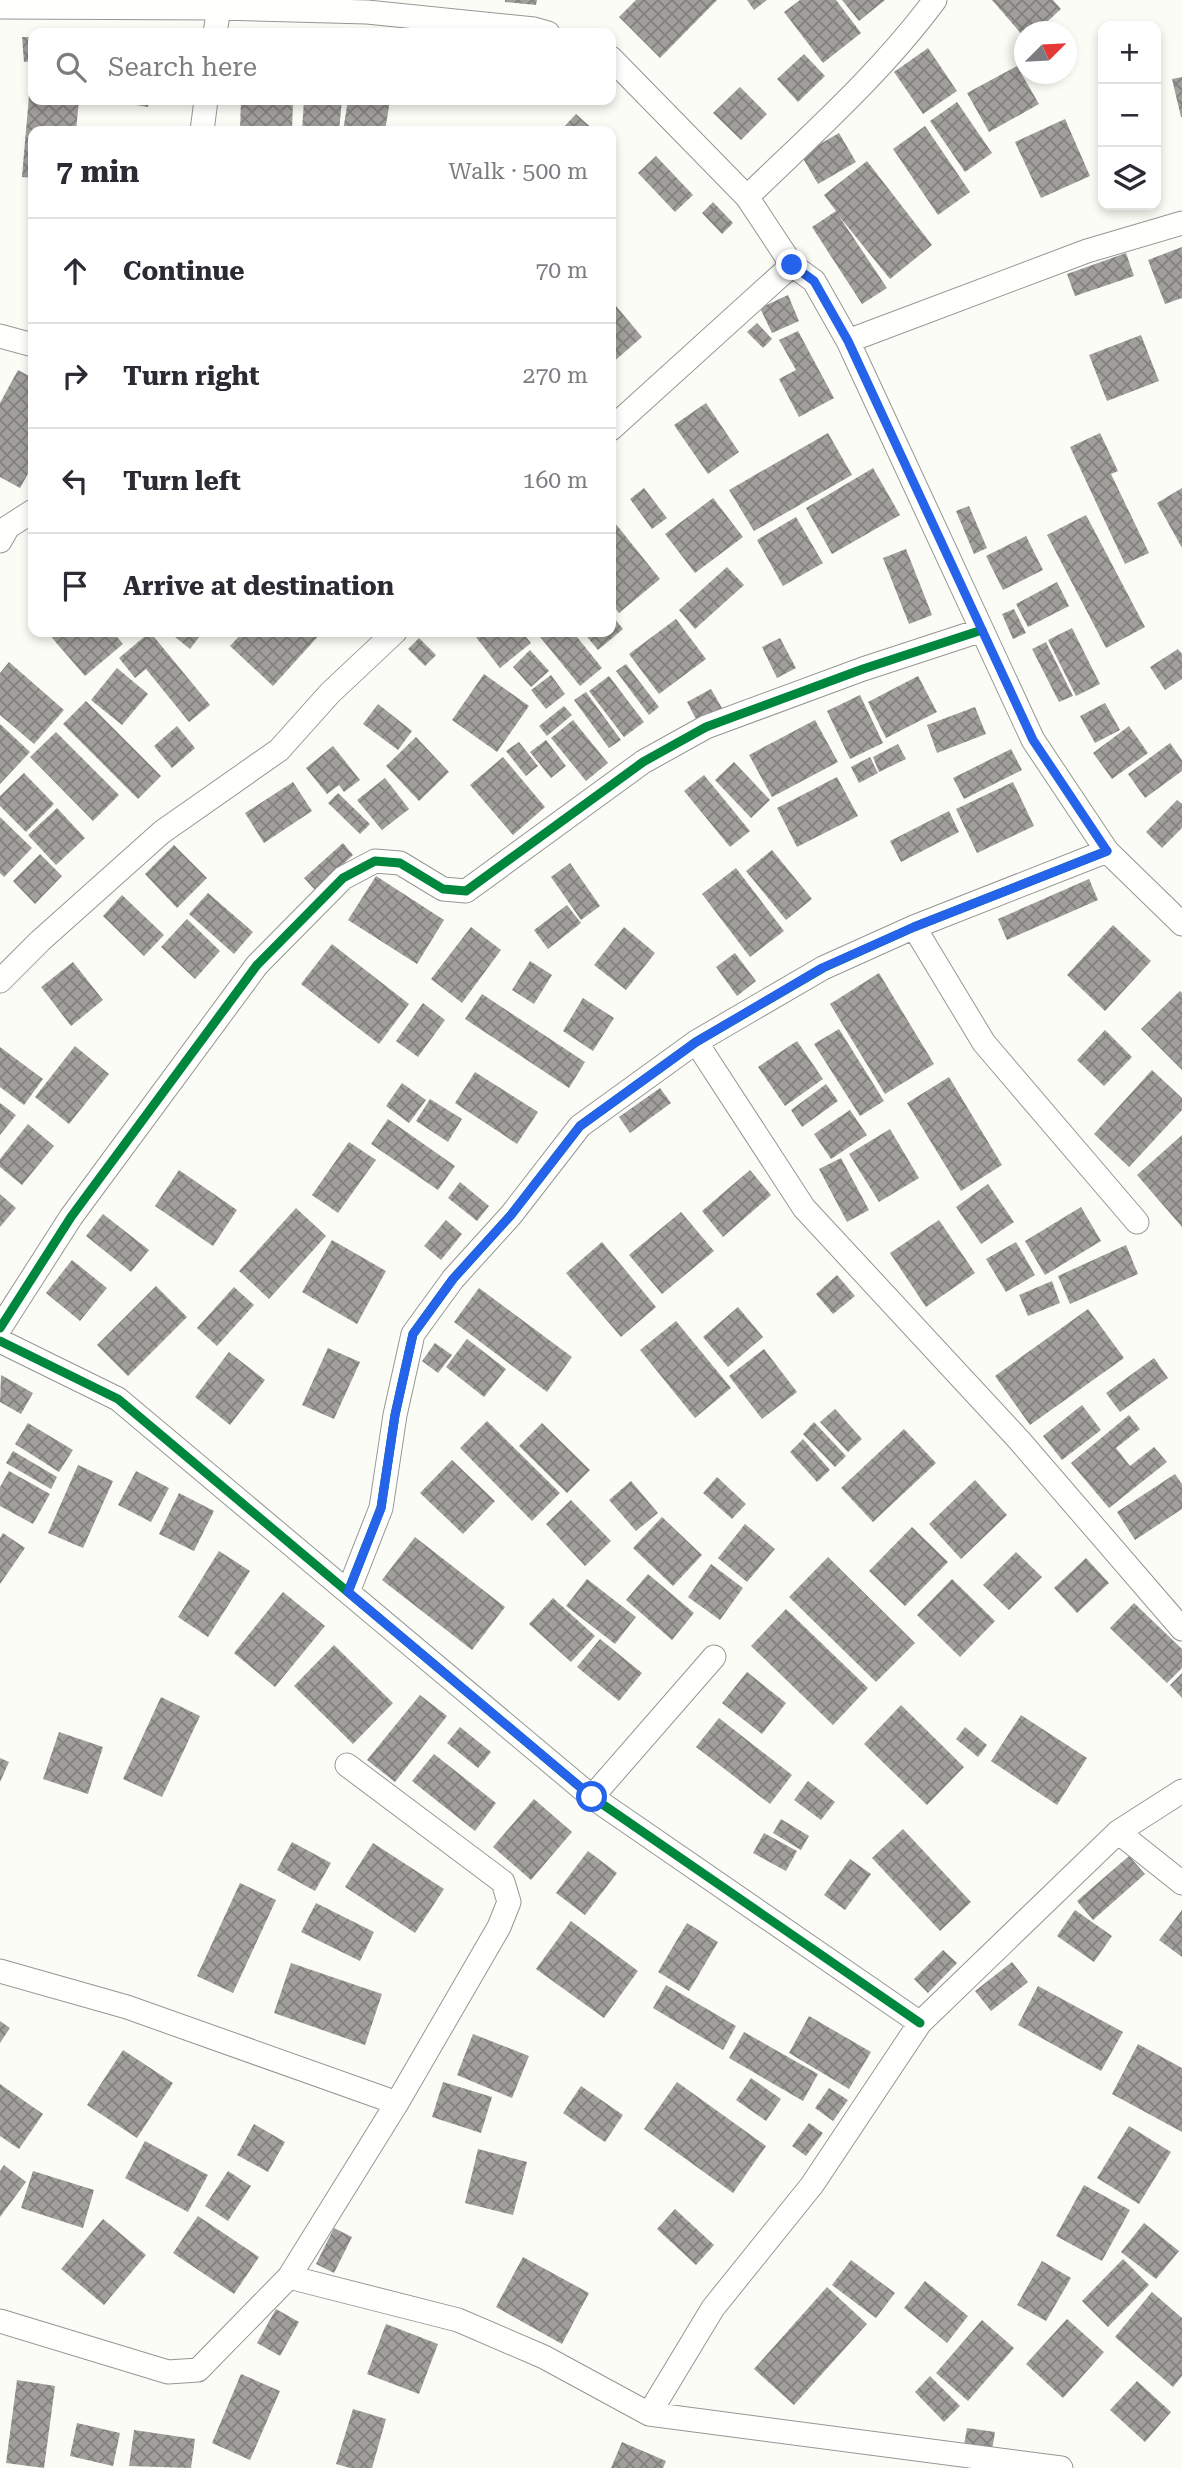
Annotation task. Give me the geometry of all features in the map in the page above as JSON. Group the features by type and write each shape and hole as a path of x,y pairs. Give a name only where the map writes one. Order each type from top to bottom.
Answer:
{"street":[{"path":"747,197 864,83 910,34 935,0"},
{"path":"0,7 369,6 527,28"},
{"path":"216,28 219,8"},
{"path":"616,63 747,197 792,265 814,281 848,341 1033,740 1107,851 1182,924"},
{"path":"203,126 205,105"},
{"path":"848,341 1087,251 1182,223"},
{"path":"616,424 792,265"},
{"path":"0,337 28,344"},
{"path":"0,541 8,527 28,514"},
{"path":"0,1328 71,1217 257,965 343,878 375,861 400,863 443,889 466,891 643,762 706,727 863,668 982,630"},
{"path":"0,981 162,832 279,750 330,693 390,637"},
{"path":"348,1592 381,1508 395,1415 413,1334 453,1279 511,1215 580,1126 696,1042 822,968 914,927 1107,851"},
{"path":"914,927 984,1043 1137,1222"},
{"path":"696,1042 804,1208 1019,1440 1182,1629"},
{"path":"0,1341 118,1399 592,1797 920,2023"},
{"path":"592,1797 714,1657"},
{"path":"0,2321 168,2372 198,2370 289,2277 397,2103 499,1927 509,1902 503,1882 347,1765"},
{"path":"649,2414 713,2308 812,2185 920,2023 1118,1832 1182,1791"},
{"path":"1118,1832 1182,1884"},
{"path":"0,1971 127,2007 397,2103"},
{"path":"289,2277 458,2320 544,2357 649,2414 1061,2468"}],"building":[{"path":"505,0 537,0 536,5"},
{"path":"636,0 717,0 660,58 619,17"},
{"path":"747,0 767,0 754,10"},
{"path":"800,0 836,0 861,33 823,63 784,12"},
{"path":"842,0 885,0 859,21"},
{"path":"992,0 1053,0 1061,9 1048,21 1014,21 1014,25"},
{"path":"22,37 28,37 28,62 24,62"},
{"path":"928,48 957,91 923,114 894,72"},
{"path":"804,54 825,76 798,102 777,79"},
{"path":"1014,68 1014,84 1027,84 1039,104 989,132 967,93"},
{"path":"1182,77 1182,117 1181,117 1172,79"},
{"path":"740,87 767,114 741,140 713,113"},
{"path":"957,102 992,153 965,172 930,121"},
{"path":"28,105 79,105 76,126 28,126 28,178 22,177"},
{"path":"241,105 293,105 292,126 240,126"},
{"path":"304,105 342,105 339,126 302,126"},
{"path":"347,105 389,105 386,126 344,126"},
{"path":"576,114 589,126 565,126"},
{"path":"1065,119 1090,176 1041,198 1015,142"},
{"path":"925,126 970,192 938,215 893,149"},
{"path":"839,133 856,162 818,184 801,155"},
{"path":"656,156 693,195 675,212 638,173"},
{"path":"867,161 932,245 890,279 839,216 887,288 862,304 812,227 836,211 824,195"},
{"path":"713,202 733,223 722,234 702,213"},
{"path":"1182,247 1182,298 1165,304 1148,260"},
{"path":"1126,253 1134,276 1075,296 1067,274"},
{"path":"788,295 799,321 772,333 760,308"},
{"path":"616,306 642,337 616,360"},
{"path":"757,323 772,339 763,348 747,332"},
{"path":"798,331 834,398 799,417 779,379 796,370 779,340"},
{"path":"1141,335 1159,381 1107,401 1089,355"},
{"path":"18,370 28,375 28,474 20,488 0,477 0,403"},
{"path":"706,403 739,452 708,474 674,425"},
{"path":"828,433 852,475 754,531 729,490"},
{"path":"1100,433 1118,471 1111,474 1149,553 1125,564 1070,447"},
{"path":"873,468 900,515 832,554 806,508"},
{"path":"644,488 667,518 652,529 630,499"},
{"path":"1182,488 1182,548 1157,503"},
{"path":"713,498 743,537 695,573 665,534"},
{"path":"969,506 987,548 974,554 956,511"},
{"path":"1086,515 1145,627 1106,648 1047,535"},
{"path":"796,517 823,563 783,586 757,540"},
{"path":"616,524 660,579 619,613 616,609"},
{"path":"1026,536 1043,570 1003,590 986,556"},
{"path":"906,549 932,615 909,624 883,558"},
{"path":"727,567 744,585 695,629 679,610"},
{"path":"1057,582 1069,606 1028,627 1016,604"},
{"path":"1014,609 1026,633 1013,639 1002,614"},
{"path":"676,619 706,659 659,694 629,654"},
{"path":"616,620 623,629 616,635"},
{"path":"1072,628 1100,684 1076,696 1048,640"},
{"path":"51,637 117,637 123,644 85,676"},
{"path":"144,637 154,637 210,705 189,722 146,669 135,678 119,658"},
{"path":"175,637 199,637 190,649"},
{"path":"238,637 317,637 273,686 230,646"},
{"path":"476,637 526,637 531,643 500,668"},
{"path":"540,637 577,637 602,668 580,686"},
{"path":"587,637 613,637 598,650"},
{"path":"419,638 436,655 425,666 408,649"},
{"path":"780,638 796,668 777,678 762,647"},
{"path":"1046,642 1073,696 1059,702 1032,649"},
{"path":"1178,649 1182,654 1182,679 1165,690 1150,667"},
{"path":"530,650 549,671 531,687 513,667"},
{"path":"9,662 64,710 34,744 0,715 0,673"},
{"path":"626,664 659,707 649,715 616,671"},
{"path":"117,668 148,694 122,725 91,700"},
{"path":"484,674 529,706 497,752 452,720"},
{"path":"551,675 565,694 546,709 531,690"},
{"path":"609,676 644,722 624,737 589,691"},
{"path":"918,676 937,712 886,738 868,702"},
{"path":"711,689 722,708 697,721 687,702"},
{"path":"586,692 621,740 609,748 574,700"},
{"path":"860,695 883,743 850,759 827,711"},
{"path":"86,701 161,776 138,799 63,724"},
{"path":"1105,703 1120,730 1095,743 1080,716"},
{"path":"378,704 412,731 398,750 363,724"},
{"path":"564,706 572,715 547,736 539,726"},
{"path":"975,707 986,734 937,753 927,725"},
{"path":"573,720 608,763 586,781 551,738"},
{"path":"815,720 838,762 772,797 749,755"},
{"path":"0,724 30,752 0,784"},
{"path":"177,726 195,748 172,768 154,746"},
{"path":"1129,726 1148,753 1112,779 1093,753"},
{"path":"56,732 119,795 93,821 30,757"},
{"path":"416,737 449,772 419,801 386,766"},
{"path":"546,740 566,766 551,778 530,752"},
{"path":"519,742 538,766 526,776 506,751"},
{"path":"1170,743 1182,760 1182,771 1145,798 1128,774"},
{"path":"898,744 906,759 879,772 873,757"},
{"path":"333,746 360,780 344,792 339,785 327,794 306,768"},
{"path":"1011,749 1022,770 964,799 953,778"},
{"path":"503,757 545,807 513,835 470,785"},
{"path":"870,757 878,773 859,783 851,767"},
{"path":"734,762 770,800 751,818 715,780"},
{"path":"24,773 54,804 26,832 0,806 0,796"},
{"path":"704,775 750,831 730,847 684,791"},
{"path":"837,777 858,816 797,847 777,808"},
{"path":"385,778 409,809 382,830 357,800"},
{"path":"293,782 312,811 264,843 245,813"},
{"path":"1013,782 1034,826 977,853 956,809"},
{"path":"338,793 370,824 360,834 328,803"},
{"path":"1177,800 1182,804 1182,828 1162,848 1146,832"},
{"path":"57,808 85,838 56,865 28,835"},
{"path":"949,811 959,832 901,862 890,841"},
{"path":"0,817 32,848 4,877 0,873"},
{"path":"343,843 353,855 315,890 304,878"},
{"path":"174,845 207,878 177,908 145,874"},
{"path":"772,850 812,899 786,920 746,871"},
{"path":"40,854 62,876 35,904 13,881"},
{"path":"570,863 600,906 581,920 551,877"},
{"path":"736,868 784,931 750,957 702,894"},
{"path":"376,876 444,920 417,964 348,920"},
{"path":"1089,879 1098,900 1007,940 998,919"},
{"path":"208,893 253,932 234,954 189,914"},
{"path":"122,895 164,935 144,956 103,916"},
{"path":"567,905 581,923 548,949 534,930"},
{"path":"187,919 220,951 195,979 161,947"},
{"path":"1113,925 1151,961 1105,1011 1067,975"},
{"path":"471,927 501,950 462,1003 431,979"},
{"path":"624,927 655,953 626,990 594,965"},
{"path":"332,944 409,1004 379,1044 301,984"},
{"path":"735,953 756,981 737,996 716,967"},
{"path":"530,961 552,975 534,1004 512,990"},
{"path":"73,962 103,1000 71,1026 41,987"},
{"path":"879,973 934,1064 885,1094 830,1004"},
{"path":"1180,991 1182,993 1182,1070 1141,1029"},
{"path":"482,994 585,1062 569,1088 465,1019"},
{"path":"583,998 614,1018 593,1051 563,1031"},
{"path":"423,1003 445,1020 418,1057 396,1041"},
{"path":"839,1029 884,1101 860,1116 814,1044"},
{"path":"1105,1030 1132,1057 1104,1086 1077,1060"},
{"path":"797,1041 823,1079 785,1106 758,1067"},
{"path":"75,1046 109,1074 69,1124 35,1097"},
{"path":"0,1047 43,1079 24,1105 0,1087"},
{"path":"1152,1070 1182,1098 1182,1110 1129,1167 1094,1134"},
{"path":"475,1072 538,1112 517,1144 455,1103"},
{"path":"949,1077 1002,1165 961,1191 907,1103"},
{"path":"402,1083 426,1100 409,1123 386,1106"},
{"path":"826,1084 838,1101 802,1127 791,1110"},
{"path":"660,1088 671,1103 630,1133 619,1117"},
{"path":"430,1099 462,1119 448,1142 416,1121"},
{"path":"0,1103 16,1115 0,1135"},
{"path":"850,1110 867,1135 831,1159 814,1134"},
{"path":"388,1119 455,1166 438,1190 371,1144"},
{"path":"28,1124 54,1146 22,1185 0,1167 0,1159"},
{"path":"890,1129 919,1178 879,1202 849,1154"},
{"path":"1182,1135 1182,1227 1137,1175"},
{"path":"349,1142 376,1160 338,1213 312,1195"},
{"path":"841,1158 869,1210 847,1222 819,1169"},
{"path":"179,1170 237,1210 213,1246 155,1206"},
{"path":"750,1170 771,1195 723,1237 702,1211"},
{"path":"460,1182 489,1206 477,1221 448,1198"},
{"path":"988,1184 1014,1222 981,1244 956,1207"},
{"path":"0,1194 16,1208 0,1227"},
{"path":"1081,1207 1101,1241 1045,1275 1025,1241"},
{"path":"296,1208 326,1236 269,1299 239,1271"},
{"path":"681,1212 714,1251 662,1294 629,1255"},
{"path":"103,1214 149,1250 131,1272 86,1236"},
{"path":"446,1220 462,1234 441,1260 424,1246"},
{"path":"939,1220 975,1273 926,1307 890,1253"},
{"path":"332,1240 386,1271 357,1324 302,1292"},
{"path":"602,1242 656,1307 621,1337 566,1273"},
{"path":"1016,1242 1035,1275 1006,1292 986,1259"},
{"path":"1126,1245 1138,1274 1070,1304 1058,1276"},
{"path":"72,1260 107,1288 80,1321 46,1293"},
{"path":"837,1275 855,1296 833,1314 816,1294"},
{"path":"1052,1281 1060,1303 1028,1316 1019,1295"},
{"path":"156,1286 187,1317 128,1376 97,1345"},
{"path":"234,1287 254,1305 217,1346 197,1328"},
{"path":"479,1288 572,1357 547,1392 454,1322"},
{"path":"738,1307 763,1337 728,1367 703,1337"},
{"path":"1088,1309 1124,1358 1030,1425 995,1376"},
{"path":"676,1321 731,1388 695,1418 640,1350"},
{"path":"467,1339 506,1369 484,1397 446,1367"},
{"path":"435,1343 452,1355 438,1373 422,1361"},
{"path":"328,1348 360,1362 334,1419 302,1405"},
{"path":"764,1349 797,1392 762,1419 729,1376"},
{"path":"229,1352 265,1380 230,1425 195,1397"},
{"path":"1154,1358 1168,1378 1120,1412 1106,1393"},
{"path":"1,1375 33,1393 21,1414 0,1402"},
{"path":"1082,1405 1101,1430 1062,1460 1043,1436"},
{"path":"835,1409 862,1439 848,1452 820,1422"},
{"path":"1129,1415 1140,1429 1116,1448 1130,1466 1154,1447 1167,1462 1109,1508 1071,1463"},
{"path":"487,1421 560,1493 532,1521 460,1448"},
{"path":"814,1422 846,1456 835,1467 803,1434"},
{"path":"28,1423 73,1450 59,1472 15,1444"},
{"path":"542,1423 590,1470 567,1493 519,1446"},
{"path":"904,1429 936,1463 873,1522 841,1488"},
{"path":"803,1439 830,1470 817,1482 790,1452"},
{"path":"13,1451 57,1477 51,1489 6,1463"},
{"path":"452,1460 495,1501 463,1534 420,1493"},
{"path":"78,1465 113,1481 83,1548 48,1533"},
{"path":"9,1471 50,1494 33,1524 0,1506 0,1487"},
{"path":"136,1471 169,1488 151,1522 118,1505"},
{"path":"1175,1474 1182,1484 1182,1509 1135,1540 1117,1512"},
{"path":"717,1477 746,1504 732,1519 703,1493"},
{"path":"975,1480 1007,1515 961,1559 929,1524"},
{"path":"631,1481 658,1513 636,1531 609,1500"},
{"path":"179,1493 214,1511 194,1551 159,1534"},
{"path":"571,1500 611,1541 585,1566 546,1524"},
{"path":"662,1517 702,1555 673,1586 633,1548"},
{"path":"745,1524 775,1549 747,1582 718,1558"},
{"path":"912,1527 948,1562 905,1606 869,1571"},
{"path":"3,1533 25,1548 0,1584 0,1538"},
{"path":"415,1537 505,1607 472,1650 382,1580"},
{"path":"219,1551 250,1571 208,1637 178,1617"},
{"path":"1016,1552 1042,1577 1009,1610 983,1585"},
{"path":"828,1557 915,1643 876,1682 789,1597"},
{"path":"1086,1558 1109,1583 1077,1613 1054,1588"},
{"path":"711,1564 743,1588 720,1620 688,1597"},
{"path":"648,1574 694,1613 672,1640 626,1600"},
{"path":"587,1579 636,1617 615,1644 566,1606"},
{"path":"952,1579 995,1621 960,1657 917,1615"},
{"path":"283,1592 325,1626 275,1687 234,1653"},
{"path":"553,1598 595,1636 571,1662 529,1624"},
{"path":"1134,1603 1182,1649 1182,1668 1167,1683 1110,1628"},
{"path":"786,1609 868,1688 833,1725 751,1646"},
{"path":"600,1639 642,1673 619,1701 577,1667"},
{"path":"334,1645 393,1703 353,1744 294,1686"},
{"path":"747,1672 786,1703 762,1734 722,1703"},
{"path":"1182,1673 1182,1698 1170,1685"},
{"path":"420,1695 447,1716 395,1782 367,1760"},
{"path":"161,1697 200,1716 162,1797 123,1779"},
{"path":"901,1705 964,1767 927,1805 864,1744"},
{"path":"1021,1715 1087,1758 1057,1805 991,1761"},
{"path":"719,1718 792,1775 770,1804 696,1747"},
{"path":"460,1727 491,1752 478,1768 447,1743"},
{"path":"965,1727 987,1745 978,1757 956,1739"},
{"path":"59,1732 103,1747 88,1794 43,1779"},
{"path":"434,1754 496,1803 475,1831 412,1781"},
{"path":"0,1758 9,1762 0,1782"},
{"path":"808,1781 835,1802 821,1820 794,1800"},
{"path":"534,1799 572,1832 531,1880 493,1847"},
{"path":"781,1819 809,1836 801,1850 773,1833"},
{"path":"903,1829 971,1902 940,1931 872,1858"},
{"path":"764,1833 797,1851 786,1871 753,1853"},
{"path":"292,1842 331,1863 315,1891 277,1870"},
{"path":"373,1843 444,1889 415,1933 345,1887"},
{"path":"588,1851 617,1873 585,1915 556,1893"},
{"path":"1129,1856 1145,1874 1093,1920 1077,1901"},
{"path":"850,1859 871,1874 845,1910 824,1895"},
{"path":"240,1883 276,1900 233,1993 197,1976"},
{"path":"316,1903 374,1932 360,1961 301,1932"},
{"path":"1075,1910 1112,1936 1094,1962 1057,1936"},
{"path":"1182,1910 1182,1957 1159,1940"},
{"path":"571,1921 638,1971 604,2018 536,1969"},
{"path":"687,1923 718,1942 689,1991 658,1972"},
{"path":"943,1950 957,1963 928,1993 914,1979"},
{"path":"1012,1962 1028,1982 991,2011 975,1991"},
{"path":"291,1963 382,1994 365,2045 274,2013"},
{"path":"666,1985 736,2026 723,2050 653,2008"},
{"path":"1038,1986 1123,2032 1101,2071 1018,2025"},
{"path":"809,2016 871,2052 849,2089 789,2053"},
{"path":"0,2021 10,2028 0,2043"},
{"path":"744,2032 818,2074 803,2101 729,2058"},
{"path":"473,2034 529,2056 512,2098 457,2075"},
{"path":"1138,2044 1182,2068 1182,2132 1112,2094"},
{"path":"123,2050 173,2083 137,2138 87,2105"},
{"path":"751,2078 781,2099 766,2121 736,2100"},
{"path":"443,2082 492,2097 481,2133 432,2117"},
{"path":"677,2082 766,2146 733,2193 644,2129"},
{"path":"0,2084 43,2114 19,2149 0,2136"},
{"path":"581,2086 623,2115 605,2142 563,2113"},
{"path":"829,2088 848,2100 833,2121 815,2108"},
{"path":"809,2123 823,2133 806,2156 792,2146"},
{"path":"254,2124 285,2142 268,2172 237,2155"},
{"path":"1129,2126 1171,2152 1139,2204 1097,2178"},
{"path":"145,2141 208,2175 188,2212 125,2178"},
{"path":"478,2149 527,2162 513,2215 465,2203"},
{"path":"4,2165 26,2182 0,2217 0,2171"},
{"path":"33,2171 94,2190 83,2228 21,2208"},
{"path":"228,2171 251,2186 228,2221 205,2206"},
{"path":"1084,2185 1130,2210 1102,2261 1056,2236"},
{"path":"675,2209 714,2245 696,2265 657,2229"},
{"path":"198,2216 259,2257 234,2294 173,2253"},
{"path":"103,2219 146,2255 104,2305 61,2269"},
{"path":"1144,2223 1179,2251 1156,2279 1121,2252"},
{"path":"334,2228 352,2237 334,2273 316,2264"},
{"path":"523,2257 589,2293 562,2344 496,2307"},
{"path":"1123,2259 1149,2285 1108,2327 1082,2301"},
{"path":"851,2260 895,2293 876,2318 832,2285"},
{"path":"1042,2261 1071,2278 1046,2321 1017,2305"},
{"path":"925,2281 968,2316 947,2343 904,2308"},
{"path":"827,2287 867,2324 794,2405 754,2369"},
{"path":"1152,2292 1182,2318 1182,2376 1173,2387 1115,2337"},
{"path":"276,2309 299,2322 280,2356 257,2343"},
{"path":"1067,2319 1104,2352 1063,2398 1026,2364"},
{"path":"982,2320 1014,2348 968,2401 936,2373"},
{"path":"386,2324 438,2344 419,2394 367,2374"},
{"path":"241,2374 280,2391 250,2460 212,2443"},
{"path":"930,2376 960,2406 944,2422 915,2392"},
{"path":"17,2380 55,2386 44,2468 6,2463"},
{"path":"1137,2381 1171,2412 1145,2442 1110,2410"},
{"path":"353,2409 386,2419 372,2468 350,2468 336,2464"},
{"path":"77,2423 120,2433 113,2466 70,2456"},
{"path":"967,2428 995,2432 992,2450 964,2445"},
{"path":"134,2430 195,2439 191,2468 129,2466"},
{"path":"622,2442 666,2461 663,2468 611,2468"}],"cycle path":[{"path":"0,1328 71,1217 257,965 343,878 375,861 400,863 443,889 466,891 643,762 706,727 863,669 982,630"},
{"path":"348,1592 381,1508 395,1415 413,1334 453,1279 511,1215 580,1126 696,1042 823,968 914,927 1107,851"},
{"path":"0,1341 118,1399 592,1797 920,2023"}],"route":[{"path":"592,1797 348,1592 381,1508 395,1415 413,1334 453,1279 511,1215 580,1126 696,1042 822,968 914,927 1107,851 1033,740 848,341 814,281 792,265"}]}
